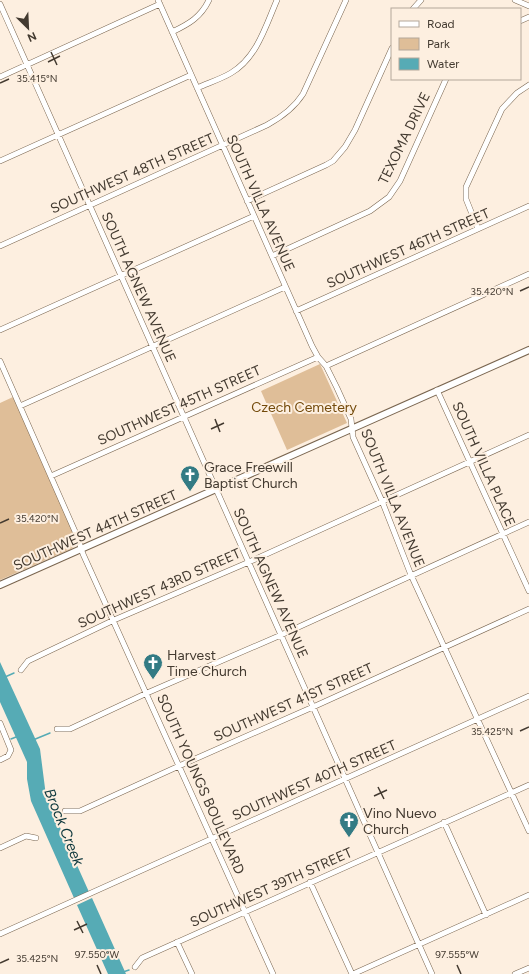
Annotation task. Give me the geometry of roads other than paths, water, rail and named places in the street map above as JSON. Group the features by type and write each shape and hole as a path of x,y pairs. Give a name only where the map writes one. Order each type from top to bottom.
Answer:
{"main road":[{"name":"SOUTHWEST 44TH STREET","path":"0,585 529,350"}],"street":[{"path":"172,32 195,19 203,11 209,0"},
{"path":"197,88 232,72 246,61 256,47 277,0"},
{"name":"SOUTHWEST 48TH STREET","path":"0,246 222,146 282,117 295,106 306,87 346,0"},
{"path":"414,8 421,0"},
{"path":"515,0 529,6"},
{"path":"0,77 159,2"},
{"name":"SOUTH VILLA AVENUE","path":"159,2 312,346 318,357 326,366 351,419 353,437 382,501 411,575 529,831"},
{"name":"SOUTH AGNEW AVENUE","path":"0,4 432,974"},
{"path":"247,201 319,169 333,161 351,139 391,50"},
{"path":"0,161 191,75"},
{"name":"TEXOMA DRIVE","path":"272,256 370,211 389,197 400,181 446,80"},
{"path":"478,229 466,199 466,187 502,109 517,93 529,85"},
{"name":"SOUTHWEST 46TH STREET","path":"296,311 529,206"},
{"path":"0,330 254,216"},
{"path":"326,366 529,274"},
{"path":"20,406 285,287"},
{"name":"SOUTHWEST 45TH STREET","path":"50,476 318,357"},
{"name":"SOUTH YOUNGS BOULEVARD","path":"0,362 82,549 273,974"},
{"name":"SOUTH VILLA PLACE","path":"437,390 529,591"},
{"name":"SOUTHWEST 43RD STREET","path":"21,670 28,661 114,620 249,562 529,435"},
{"path":"57,729 70,729 529,522"},
{"name":"SOUTHWEST 41ST STREET","path":"65,811 80,811 529,609"},
{"name":"SOUTHWEST 40TH STREET","path":"0,934 346,780 529,696"},
{"path":"0,722 11,750 8,756 0,760"},
{"name":"SOUTHWEST 39TH STREET","path":"135,967 142,958 529,784"},
{"path":"444,822 486,915"},
{"path":"0,848 26,836 36,838"},
{"path":"310,882 353,974 529,895"},
{"path":"177,942 192,974"},
{"path":"516,974 529,968"}],"water":[{"name":"Brock Creek","path":"0,662 40,749 46,796 89,892 74,898 31,801 27,779 27,762 0,702"},
{"name":"Brock Creek","path":"92,898 126,974 108,974 77,905"}],"waterway":[{"path":"5,677 14,673"},
{"path":"33,740 50,733"},
{"path":"11,739 16,737"},
{"path":"123,972 129,970"}],"place":[{"name":"Grace Freewill Baptist Church","path":"190,492"},
{"name":"Harvest Time Church","path":"153,680"},
{"name":"Vino Nuevo Church","path":"349,838"}],"park label":[{"name":"Czech Cemetery","path":"304,407"}]}
